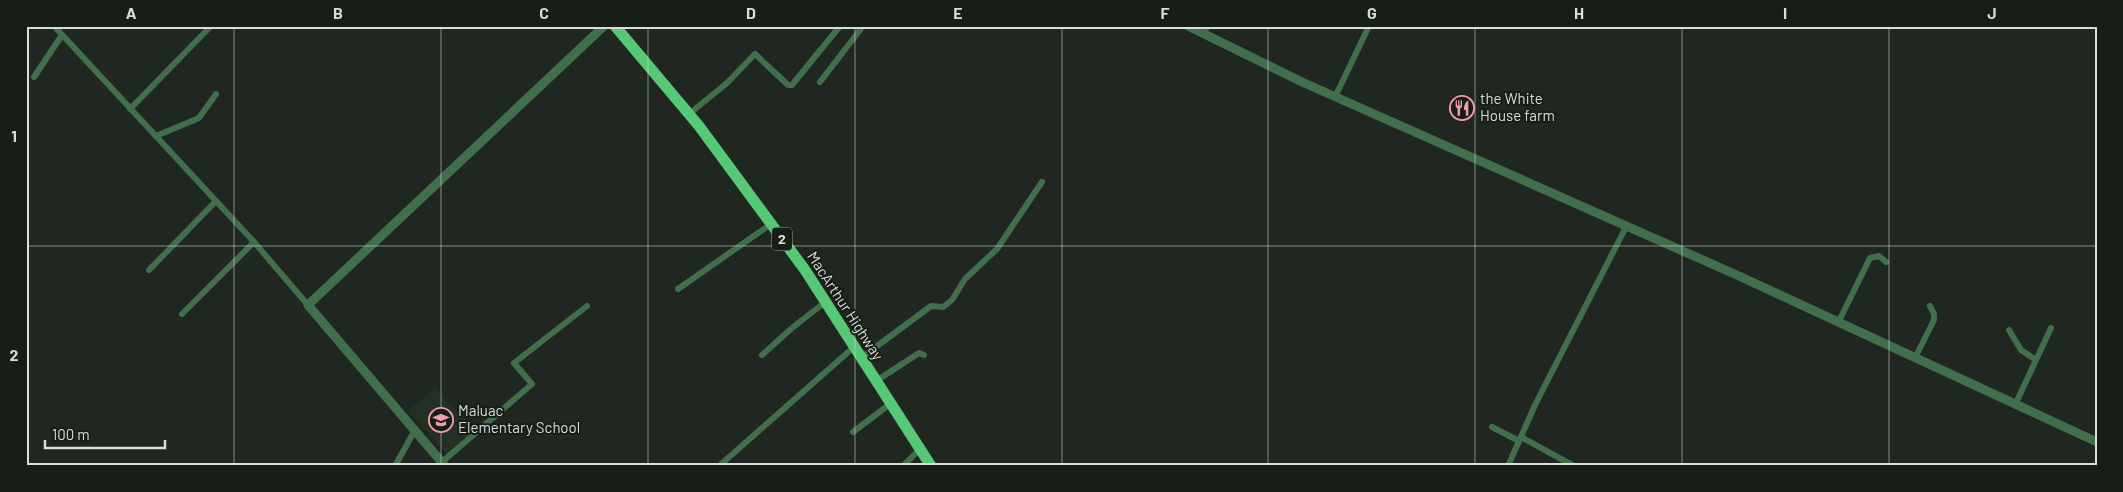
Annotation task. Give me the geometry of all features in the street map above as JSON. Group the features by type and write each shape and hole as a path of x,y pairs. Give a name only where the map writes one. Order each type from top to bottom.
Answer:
{"highway":[{"name":"MacArthur Highway","path":"615,26 689,114 805,270 824,303 931,466"}],"street":[{"path":"54,26 254,242 444,464 532,384 514,363 587,306"},
{"path":"130,109 211,26"},
{"path":"308,305 604,26"},
{"path":"689,114 727,83 755,54 788,85 792,85 840,26"},
{"path":"820,82 863,26"},
{"path":"1188,26 1302,82 1336,95 1626,225 2097,442"},
{"path":"1201,32 1209,26"},
{"path":"1336,95 1369,26"},
{"path":"34,77 62,35"},
{"path":"156,136 199,118 216,94"},
{"path":"861,358 931,306 943,307 948,305 965,280 997,249 1042,182"},
{"path":"149,270 216,201"},
{"path":"678,289 771,224"},
{"path":"1508,466 1535,405 1626,225"},
{"path":"182,314 254,242"},
{"path":"1838,323 1870,258 1879,256 1886,262"},
{"path":"762,355 824,303"},
{"path":"1915,358 1934,320 1934,314 1930,306"},
{"path":"2016,405 2051,328"},
{"path":"2009,330 2021,350 2036,360"},
{"path":"719,466 854,347"},
{"path":"876,381 918,352 924,355"},
{"path":"853,432 890,404"},
{"path":"1492,428 1520,439 1574,466"},
{"path":"395,466 415,430"},
{"path":"903,466 920,449"}],"shaded area":[{"name":"Maluac Elementary School","path":"435,387 474,430 447,454 408,411"}],"place":[{"name":"the White House farm","path":"1462,108"},
{"name":"Maluac Elementary School","path":"441,420"}]}
